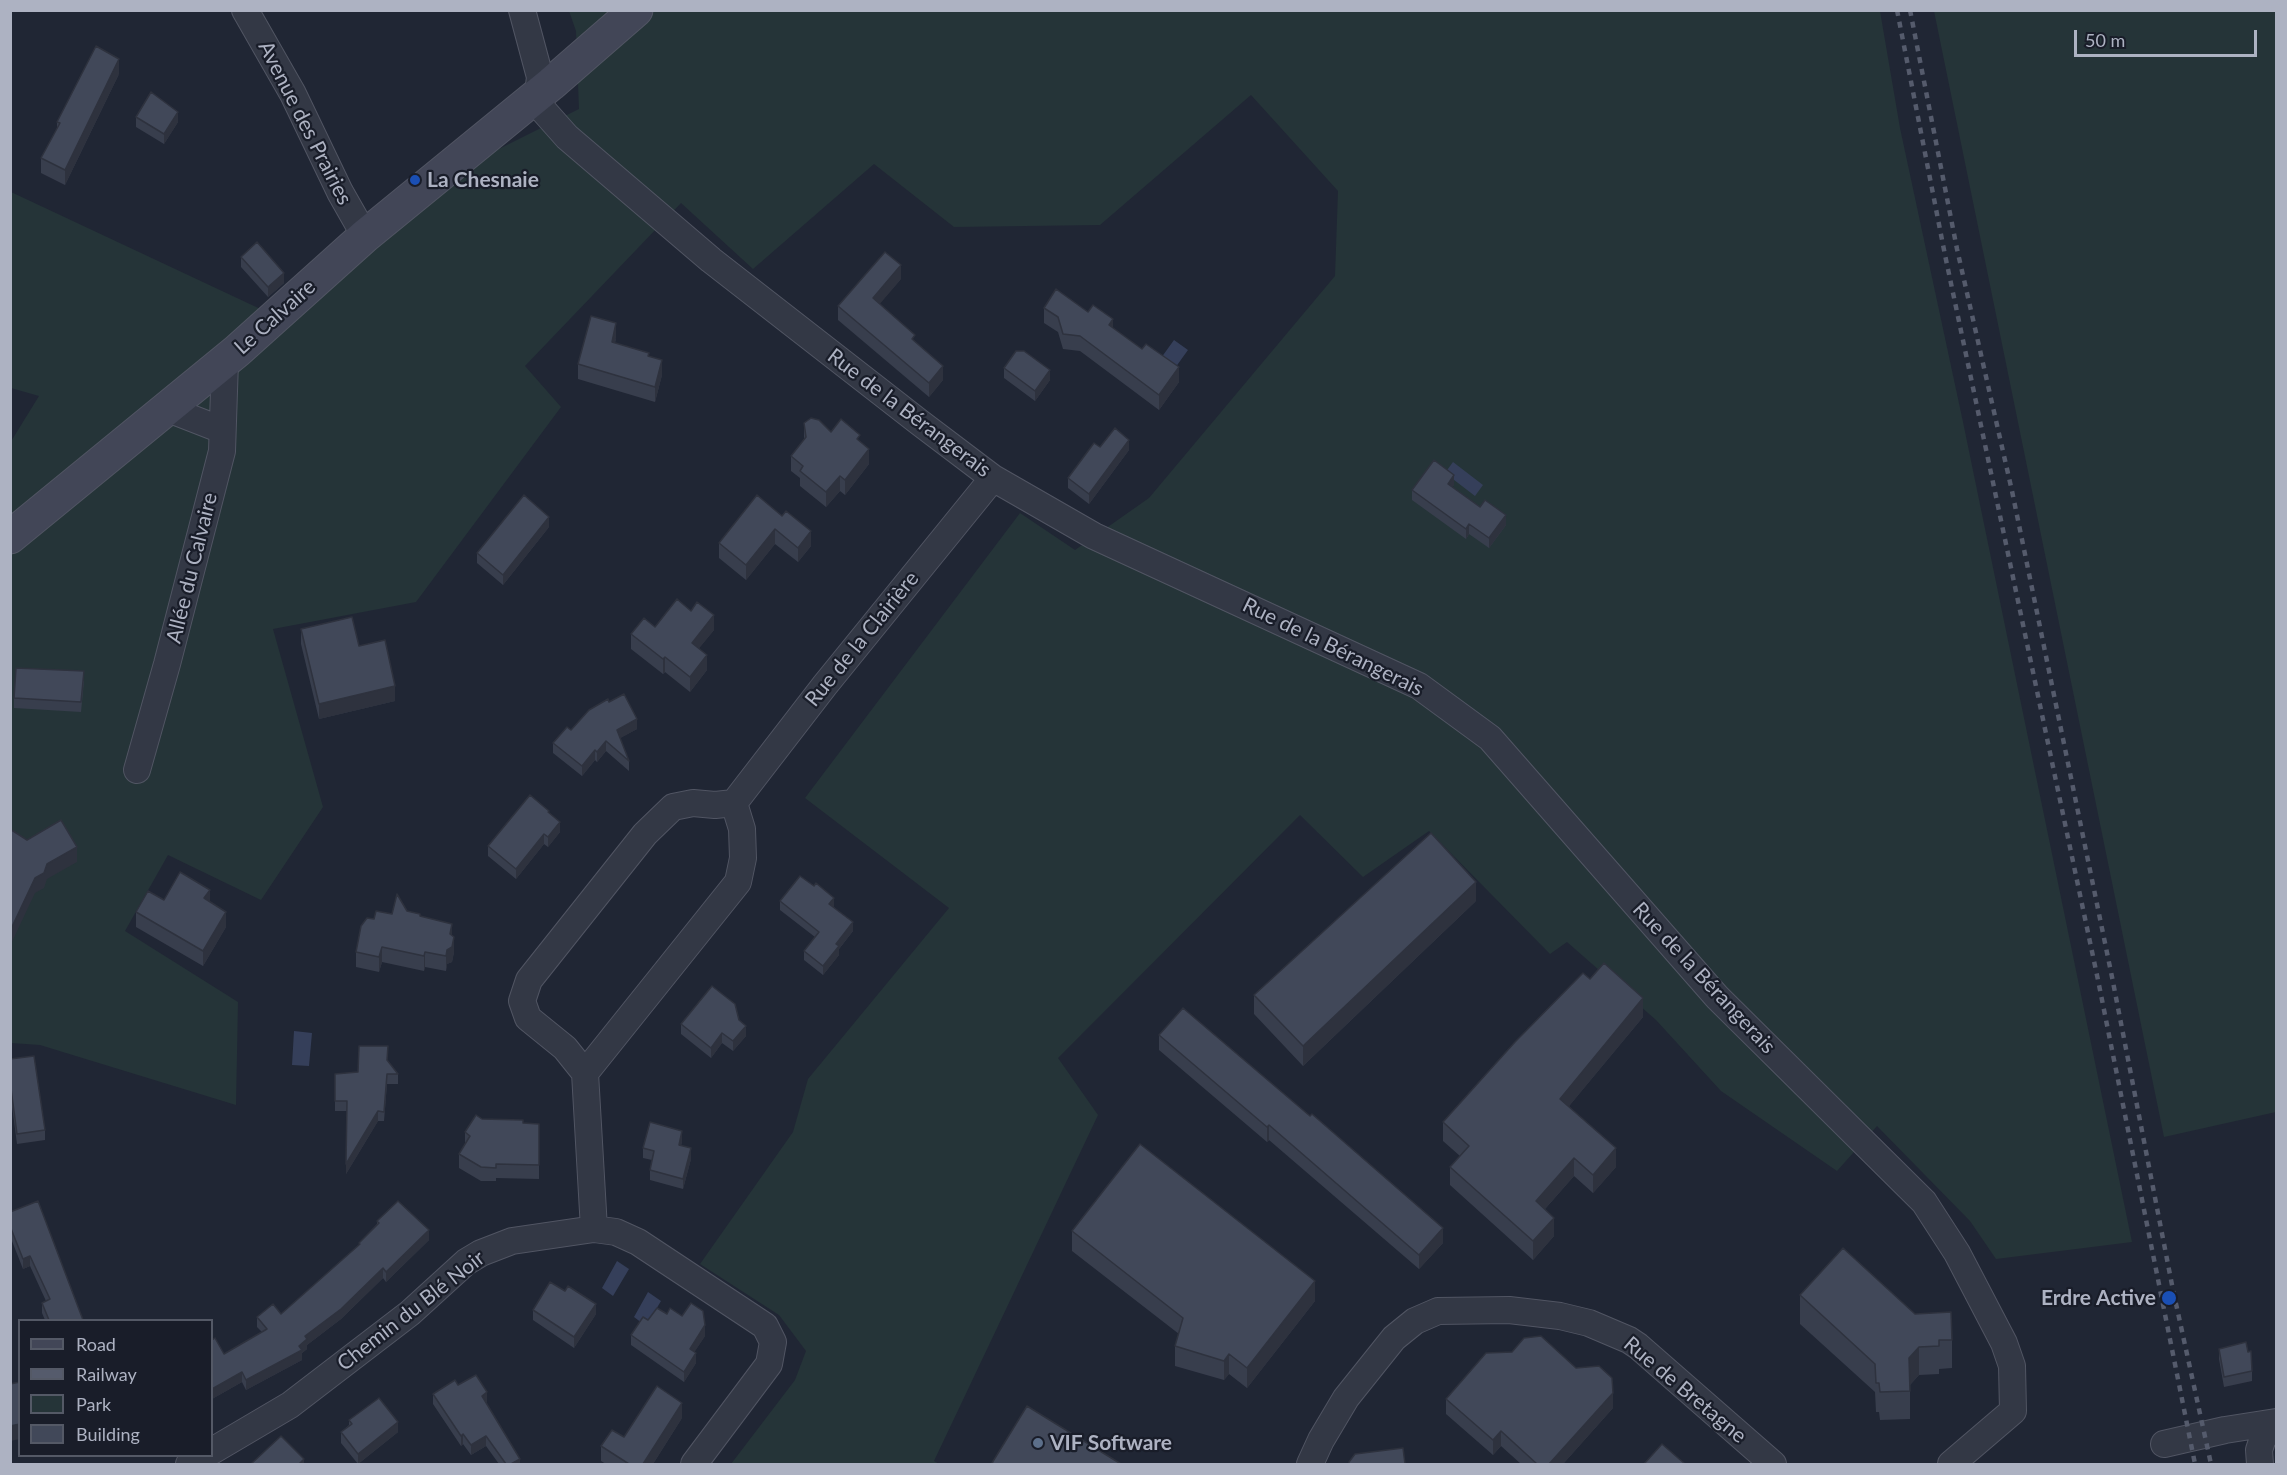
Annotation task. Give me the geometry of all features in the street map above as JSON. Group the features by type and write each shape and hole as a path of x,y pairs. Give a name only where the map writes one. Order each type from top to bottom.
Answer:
{"street":[{"name":"Avenue des Prairies","path":"245,10 293,94 340,192 365,236"},
{"path":"522,10 540,77 538,94"},
{"name":"Le Calvaire","path":"10,537 225,362 365,236 636,10"},
{"name":"Rue de la Bérangerais","path":"538,94 543,110 567,137 711,260 993,478 1094,536 1419,686 1490,738 1717,997 1924,1202 1957,1253 2004,1343 2012,1366 2013,1411 1951,1464"},
{"name":"Allée du Calvaire","path":"136,770 167,664 222,451 225,362"},
{"path":"168,409 222,430"},
{"name":"Rue de la Clairière","path":"734,803 825,685 993,478"},
{"path":"585,1073 738,882 743,858 742,829 734,803 715,805 693,803 673,807 645,834 529,980 522,1001 528,1018 565,1048 585,1073 594,1229"},
{"name":"Chemin du Blé Noir","path":"213,1450 290,1405 410,1313 466,1262 481,1253 512,1241 594,1229 616,1232 638,1242 765,1326 773,1342 769,1364 694,1464"},
{"name":"Rue de Bretagne","path":"1310,1464 1321,1440 1346,1398 1394,1338 1415,1320 1438,1311 1509,1310 1560,1316 1589,1323 1629,1340 1773,1464"},
{"path":"2173,1443 2225,1430 2277,1424"},
{"path":"2260,1464 2259,1450 2263,1438 2277,1424"}],"green space":[{"path":"569,11 1880,11 1900,128 2132,1242 1996,1259 1970,1221 1877,1126 1837,1171 1721,1091 1656,1020 1567,942 1550,954 1429,831 1363,877 1300,815 1058,1058 1098,1115 934,1461 939,1464 731,1464 795,1380 806,1351 779,1315 700,1264 793,1132 808,1079 949,908 805,798 1020,513 1075,550 1149,498 1335,276 1338,191 1251,95 1100,225 954,227 874,164 753,269 681,203 525,366 561,407 416,602 273,629 323,807 261,900 168,855 125,931 238,1002 236,1105 40,1045 11,1043 10,443 39,396 11,388 11,192 286,321 475,161 579,109 576,31"},
{"path":"1934,11 2276,11 2276,1112 2164,1137"}],"water":[{"path":"1174,340 1188,350 1170,375 1156,365"},
{"path":"1453,462 1483,485 1475,496 1445,473"},
{"path":"294,1031 312,1033 309,1066 292,1065"},
{"path":"617,1261 629,1269 613,1296 602,1288"},
{"path":"648,1292 661,1301 646,1326 634,1317"}],"building":[{"path":"96,46 119,59 65,170 41,158"},
{"path":"151,92 178,112 164,134 136,117"},
{"path":"257,242 284,273 268,287 241,257"},
{"path":"885,252 901,265 873,298 915,335 912,339 943,366 929,383 838,306"},
{"path":"1056,289 1088,312 1093,305 1113,319 1109,325 1142,349 1146,344 1179,367 1159,395 1080,336 1063,334 1058,317 1044,308"},
{"path":"591,316 616,323 612,342 649,353 648,356 662,360 655,387 578,364"},
{"path":"1016,351 1024,351 1050,370 1035,391 1004,368"},
{"path":"811,418 819,420 831,432 841,419 860,435 857,439 869,449 845,480 840,476 826,492 800,471 803,466 791,456 806,437 804,423"},
{"path":"1115,428 1129,440 1089,494 1068,478 1094,443 1100,447"},
{"path":"1434,460 1454,475 1448,484 1480,507 1485,500 1506,515 1489,538 1469,524 1466,529 1412,490"},
{"path":"524,495 549,517 503,575 477,553"},
{"path":"757,495 782,516 786,511 811,531 798,548 775,529 746,565 719,543"},
{"path":"677,599 691,611 697,602 714,615 692,643 707,655 690,677 631,634 644,618 655,627"},
{"path":"352,617 359,646 385,640 395,686 319,704 301,629"},
{"path":"16,668 84,671 81,702 14,698"},
{"path":"624,694 637,719 617,730 629,761 606,741 582,766 553,743 567,727 571,730 589,710 608,699 609,702"},
{"path":"530,795 560,822 548,837 544,834 516,869 488,846"},
{"path":"61,820 77,847 47,864 44,873 35,878 10,931 10,829 27,840"},
{"path":"1431,833 1476,882 1303,1046 1254,995"},
{"path":"180,872 210,890 204,898 226,912 203,951 136,912 148,891 164,900"},
{"path":"800,876 814,886 816,883 834,898 829,904 853,922 836,944 839,946 823,966 804,951 819,932 780,901"},
{"path":"397,894 407,911 452,924 450,934 454,937 452,947 447,950 446,956 425,952 424,956 382,947 379,957 356,952 361,926 367,918 374,919 376,911 392,914"},
{"path":"1604,963 1643,998 1560,1099 1616,1148 1593,1175 1574,1158 1536,1201 1554,1218 1533,1241 1450,1167 1469,1146 1443,1122 1515,1042 1583,973 1590,979"},
{"path":"712,986 735,1004 739,1020 746,1026 733,1041 722,1033 711,1048 681,1024"},
{"path":"1183,1008 1310,1116 1312,1114 1443,1228 1419,1255 1269,1125 1267,1127 1159,1035"},
{"path":"359,1046 388,1046 387,1060 398,1074 387,1074 384,1112 378,1111 346,1164 347,1101 335,1101 335,1074 358,1072"},
{"path":"34,1056 45,1130 17,1134 10,1081 10,1059"},
{"path":"476,1115 482,1119 523,1120 523,1123 539,1124 539,1165 496,1164 496,1168 481,1167 459,1154 470,1136 465,1132"},
{"path":"650,1122 682,1131 679,1145 691,1148 683,1179 650,1170 654,1151 643,1148"},
{"path":"1140,1144 1315,1281 1247,1368 1229,1354 1224,1361 1175,1346 1183,1318 1072,1231"},
{"path":"38,1201 83,1319 49,1319 42,1303 50,1299 30,1256 23,1259 10,1226 10,1212"},
{"path":"398,1201 429,1230 386,1272 383,1268 341,1309 305,1336 307,1339 299,1346 302,1350 246,1380 242,1372 213,1388 213,1339 215,1338 224,1354 267,1329 257,1317 273,1304 281,1314 360,1244 379,1223 377,1221"},
{"path":"1843,1248 1915,1314 1951,1312 1952,1340 1939,1340 1939,1346 1919,1347 1909,1358 1910,1391 1880,1392 1879,1383 1876,1383 1875,1364 1800,1295"},
{"path":"550,1282 565,1291 568,1286 596,1304 574,1337 533,1310"},
{"path":"691,1303 703,1311 705,1325 690,1349 696,1353 684,1372 631,1335 643,1317 648,1320 657,1308 667,1314 670,1308 682,1316"},
{"path":"1541,1336 1576,1368 1599,1366 1612,1378 1613,1393 1549,1464 1537,1464 1501,1431 1493,1440 1446,1399 1486,1353 1512,1352 1524,1338"},
{"path":"2246,1342 2248,1352 2251,1351 2252,1371 2224,1377 2219,1349"},
{"path":"476,1375 487,1392 482,1396 520,1459 511,1464 506,1464 486,1436 471,1445 463,1434 461,1436 433,1394 455,1380 458,1385"},
{"path":"18,1382 18,1424 10,1426 10,1384"},
{"path":"657,1386 682,1403 643,1464 629,1464 601,1446 612,1430 624,1437"},
{"path":"379,1398 398,1422 358,1454 341,1432 352,1424 349,1420"},
{"path":"1027,1406 1121,1464 992,1463"},
{"path":"281,1436 304,1459 299,1464 251,1464"},
{"path":"1662,1444 1685,1464 1644,1464"},
{"path":"1403,1448 1405,1464 1349,1464 1355,1454"}],"railway":[{"path":"1897,10 1945,255 2098,980 2195,1464"},
{"path":"1910,10 1957,249 2012,491 2112,977 2173,1290 2211,1464"}],"place":[{"name":"La Chesnaie","path":"415,180"},
{"name":"Erdre Active","path":"2169,1298"},
{"name":"VIF Software","path":"1038,1443"}]}
